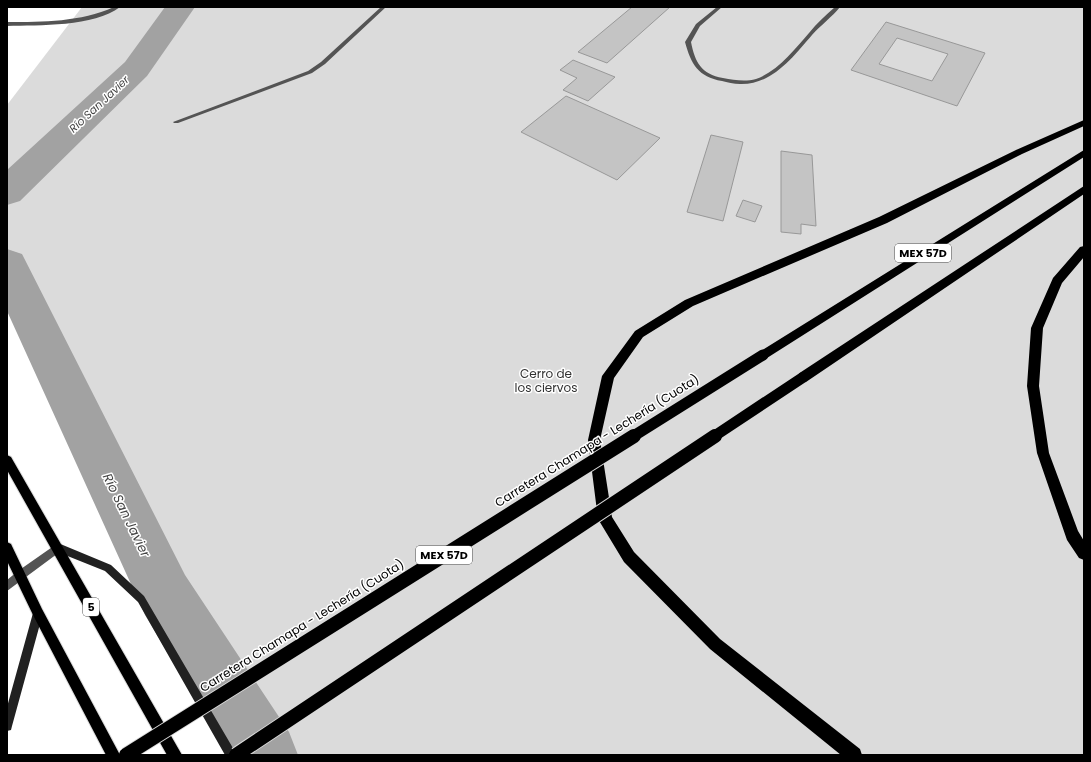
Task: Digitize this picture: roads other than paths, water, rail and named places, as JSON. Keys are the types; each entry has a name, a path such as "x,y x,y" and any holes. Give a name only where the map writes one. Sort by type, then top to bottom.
{"highway":[{"path":"854,755 715,644 629,557 605,519 594,440 608,376 639,334 689,303 883,220 1019,152 1084,123"},
{"name":"Carretera Chamapa - Lechería (Cuota)","path":"126,755 1084,153"},
{"name":"MEX 57D","path":"236,755 1084,189"},
{"path":"1084,250 1057,281 1037,328 1033,386 1043,453 1072,535 1084,553"}],"main road":[{"name":"5","path":"7,460 175,755"},
{"path":"7,548 21,574 38,613 112,755"},
{"path":"58,548 108,568 141,599 231,755"},
{"path":"7,726 38,613"}],"street":[{"path":"7,24 76,21 93,17 118,7"},
{"path":"176,122 293,80 310,72 323,63 384,7"},
{"path":"720,7 698,25 688,42 692,61 706,75 732,84 756,82 775,72 838,7"},
{"path":"7,586 21,574 58,548"}],"waterway":[{"name":"Río San Javier","path":"7,192 136,69 180,7"},
{"name":"Río San Javier","path":"7,265 165,595 266,755"}],"park label":[{"name":"Cerro de los ciervos","path":"546,381"}]}
